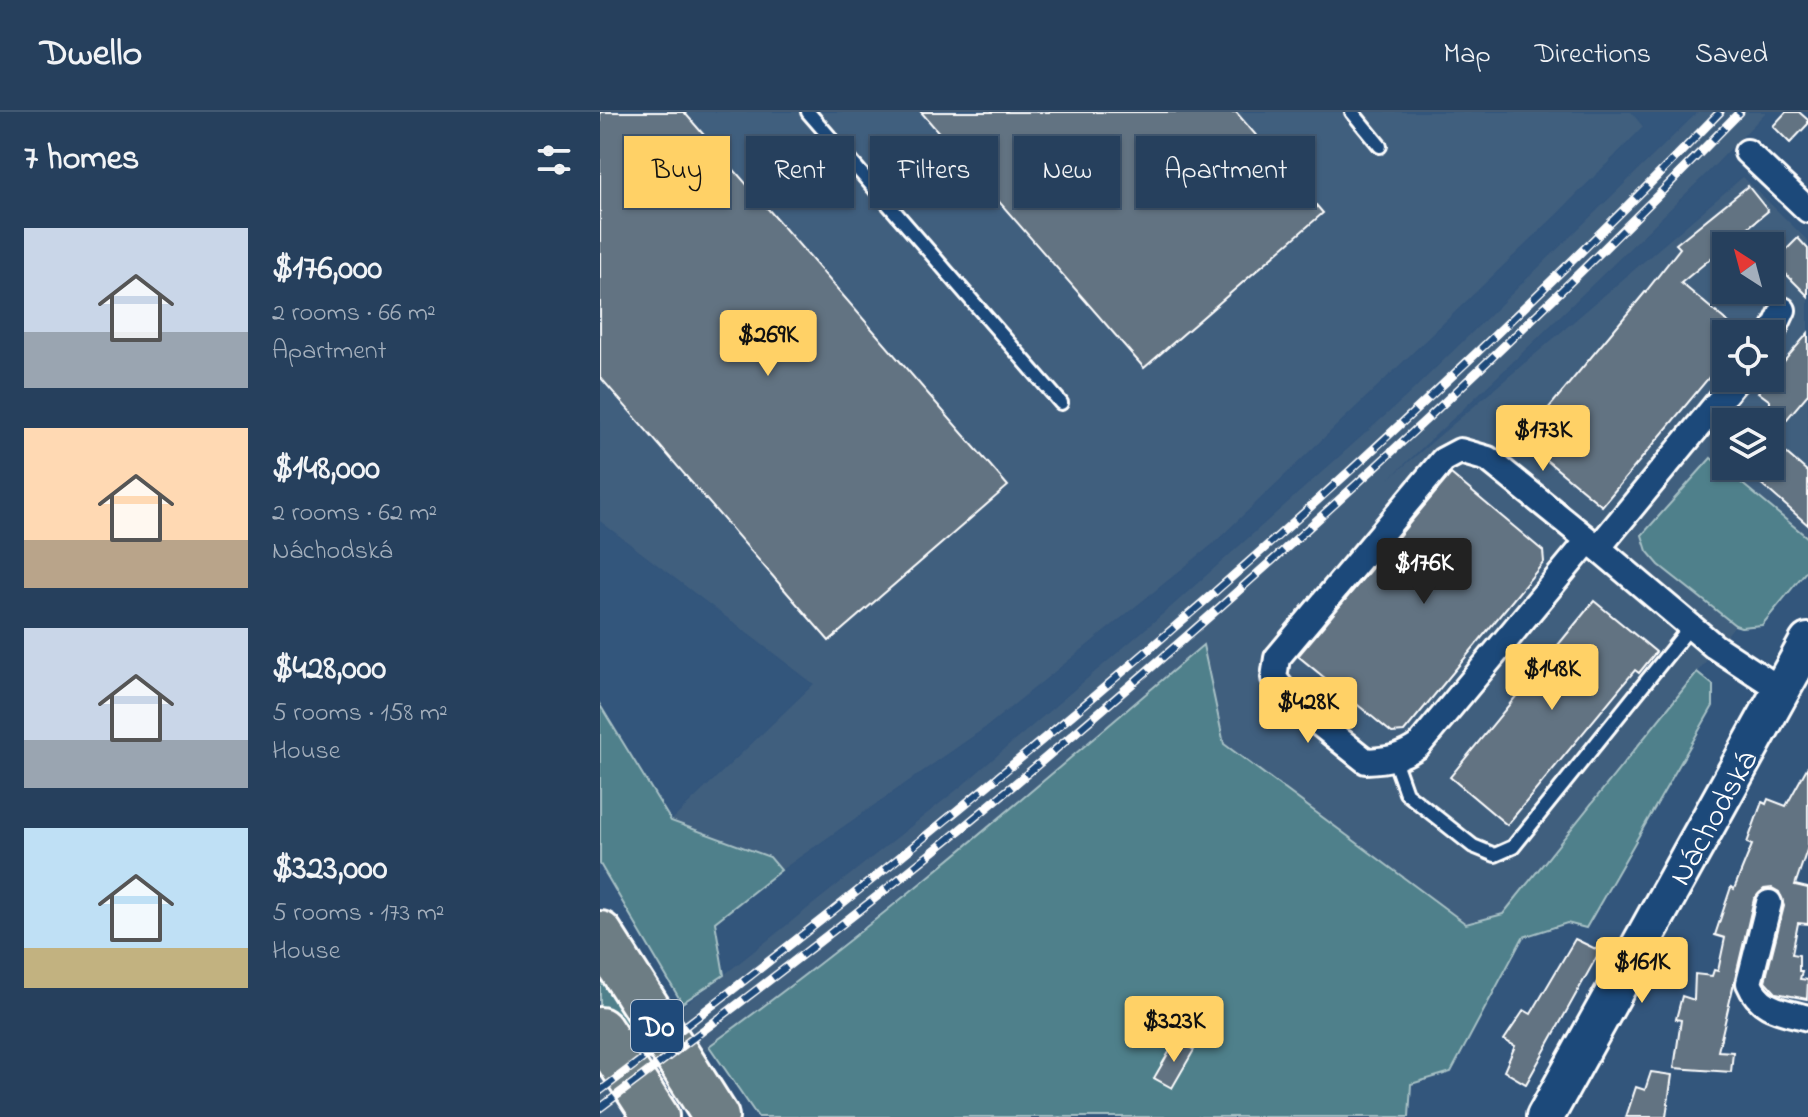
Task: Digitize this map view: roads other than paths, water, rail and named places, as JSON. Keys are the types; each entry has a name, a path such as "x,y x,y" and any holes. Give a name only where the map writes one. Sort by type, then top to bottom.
{"highway":[{"name":"D0","path":"600,934 716,1117"},
{"name":"D0","path":"600,1030 656,1117"}],"main road":[{"name":"Náchodská","path":"1545,1117 1808,642"}],"street":[{"path":"1747,152 1808,210"},
{"path":"1778,320 1783,310"},
{"path":"1726,392 1593,545 1418,746 1394,759 1366,761 1291,701 1274,678 1277,658 1443,460 1460,451 1488,459 1593,545 1690,627 1781,690"},
{"path":"1769,903 1749,983 1754,995 1768,1008 1808,1018"}],"lane":[{"path":"808,112 1061,403"},
{"path":"1352,112 1380,146"},
{"path":"1394,759 1406,793 1473,846 1495,855 1513,847 1690,627"}],"railway":[{"path":"600,1091 894,862 1179,623 1455,374 1720,112"},
{"path":"600,1108 933,852 1176,646 1463,385 1740,112"}]}
